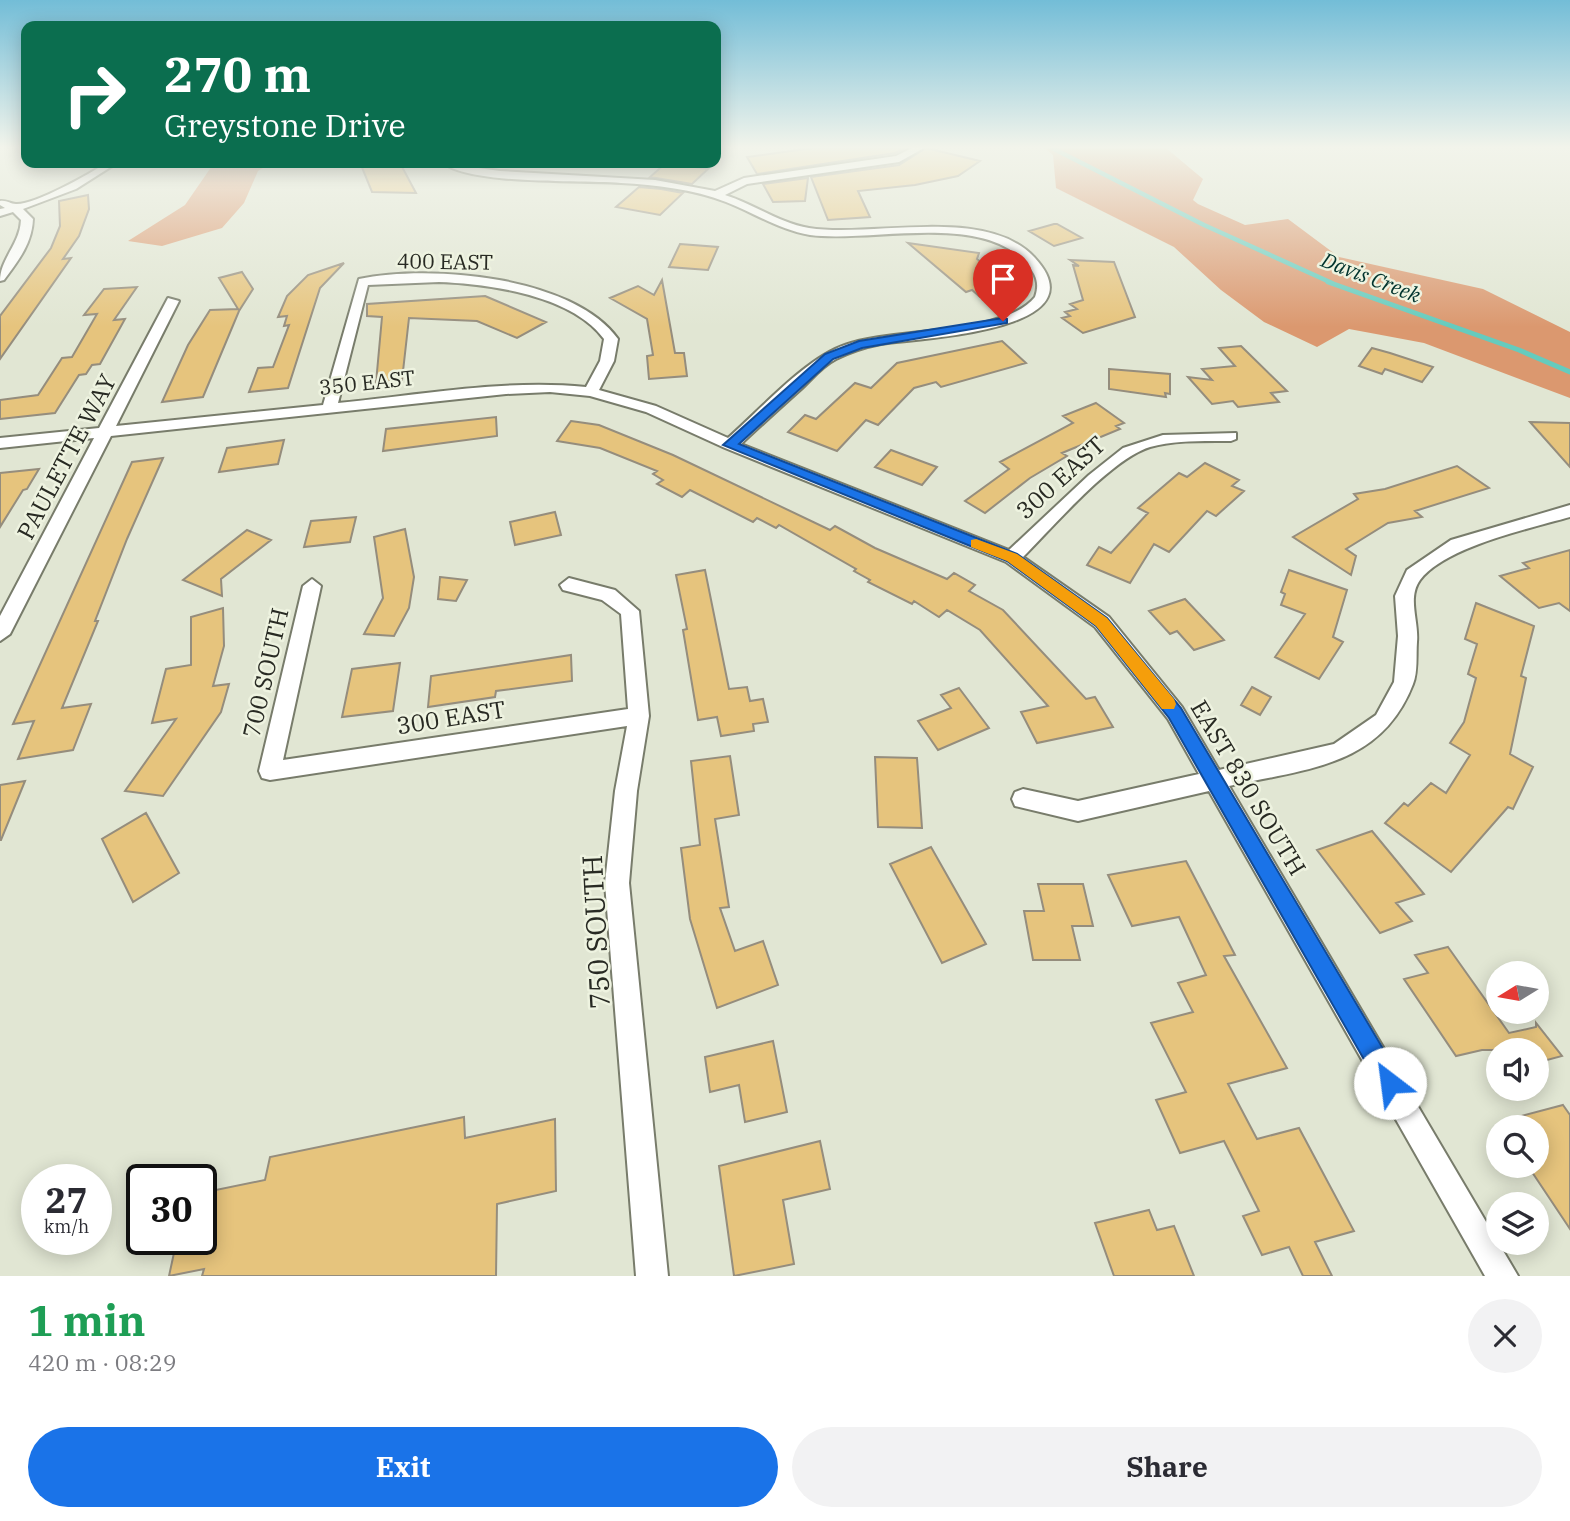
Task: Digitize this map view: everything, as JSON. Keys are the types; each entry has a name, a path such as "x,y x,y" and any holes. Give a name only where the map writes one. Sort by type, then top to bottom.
{"street":[{"path":"0,213 15,208 27,219 27,233 20,251 0,276"},
{"path":"730,445 829,357 859,345 1003,321 1027,313 1039,302 1045,288 1042,273 1033,260 997,240 952,230 853,234 809,231 787,226 745,208"},
{"name":"400 EAST","path":"330,407 363,282 438,278 489,280 526,288 584,314 602,325 611,339 607,361 591,392"},
{"name":"PAULETTE WAY","path":"0,634 173,300"},
{"name":"350 EAST","path":"0,443 330,407 550,388 591,392 652,409 730,445"},
{"name":"300 EAST","path":"1012,558 1102,473 1138,446 1181,438 1231,436"},
{"name":"EAST 830 SOUTH","path":"730,445 1012,558 1102,622 1175,713 1502,1276"},
{"path":"1023,799 1078,811 1340,752 1383,721 1404,682 1408,636 1404,596 1413,575 1457,544 1570,511"},
{"name":"750 SOUTH","path":"569,585 608,595 630,611 639,716 626,791 617,883 652,1276"},
{"name":"700 SOUTH","path":"271,771 312,586"},
{"name":"300 EAST","path":"271,771 639,716"}],"shaded area":[{"path":"181,208 240,208 222,228 162,246 128,241"},
{"path":"1095,208 1206,208 1245,225 1288,219 1339,257 1483,289 1570,332 1570,398 1424,343 1349,329 1317,347 1264,322 1221,290 1174,247"}],"building":[{"path":"59,208 89,208 79,236 63,259 71,258 0,359 0,316 51,248 60,226"},
{"path":"619,208 668,208 660,215"},
{"path":"823,208 866,208 870,217 828,220"},
{"path":"1054,224 1082,238 1054,246 1029,231"},
{"path":"908,243 979,253 977,259 1005,281 995,283 1004,291 980,297 972,290 966,292"},
{"path":"680,244 718,247 708,270 669,267"},
{"path":"1070,260 1114,262 1135,317 1083,333 1062,318 1070,316 1065,312 1077,309 1070,304 1083,300 1073,265 1079,266"},
{"path":"344,263 320,288 288,388 249,392 258,368 273,367 289,325 284,326 287,316 278,317 287,296 308,275"},
{"path":"242,272 253,289 239,311 203,397 162,402 188,345 210,310 238,309 219,278"},
{"path":"662,280 675,353 684,353 687,376 649,379 647,356 653,355 647,319 610,298 638,286 654,295"},
{"path":"137,287 114,320 125,319 100,364 92,365 86,374 79,375 55,413 0,419 0,400 38,395 62,358 72,357 97,314 84,315 104,289"},
{"path":"485,296 546,322 517,338 477,321 409,318 402,380 376,383 382,317 367,316 367,304"},
{"path":"1002,341 1026,363 941,387 936,382 914,388 878,425 866,420 837,451 788,432 805,415 816,419 855,383 871,388 897,363"},
{"path":"1241,346 1287,391 1271,393 1279,402 1238,407 1233,401 1212,404 1188,377 1212,380 1202,369 1235,366 1219,348"},
{"path":"1372,348 1433,367 1422,382 1385,369 1382,374 1359,366"},
{"path":"1109,369 1170,374 1170,394 1165,393 1166,397 1109,389"},
{"path":"1096,403 1124,423 1116,426 1120,429 1062,453 1067,456 1030,478 985,513 965,501 1009,469 1000,462 1073,423 1063,416"},
{"path":"496,417 497,436 383,451 386,429"},
{"path":"571,421 599,425 673,455 830,530 835,526 875,548 947,579 954,573 975,585 969,591 1003,610 1086,699 1095,697 1113,727 1037,743 1021,712 1048,706 980,630 947,610 939,617 914,601 912,604 868,582 870,580 854,571 856,569 779,525 776,528 757,518 753,522 690,490 682,497 657,484 663,480 653,474 657,471 600,448 557,441"},
{"path":"1530,422 1570,423 1570,467"},
{"path":"284,440 278,464 219,472 227,448"},
{"path":"891,450 937,467 922,485 875,467"},
{"path":"163,458 127,539 95,621 98,621 62,708 91,704 73,750 18,759 34,721 13,724 132,462"},
{"path":"1205,463 1239,480 1232,486 1244,491 1216,516 1207,511 1169,552 1154,544 1130,583 1087,565 1099,547 1111,553 1148,513 1138,508 1179,473 1187,477"},
{"path":"1457,466 1489,488 1415,511 1422,517 1388,523 1346,549 1356,556 1351,575 1293,537 1358,499 1354,494 1385,489"},
{"path":"39,469 27,489 23,490 0,527 0,473"},
{"path":"555,512 561,535 515,545 510,522"},
{"path":"356,517 350,542 304,547 311,521"},
{"path":"405,529 414,577 409,608 394,636 364,634 383,598 374,537"},
{"path":"247,530 271,540 221,579 222,596 183,580"},
{"path":"1570,550 1570,611 1559,603 1539,608 1500,576 1529,568 1523,563"},
{"path":"705,570 729,689 747,687 750,701 763,699 768,722 753,724 754,731 721,736 717,717 698,720 683,630 687,629 676,575"},
{"path":"1289,570 1347,590 1333,637 1343,642 1319,679 1275,657 1305,614 1281,605 1285,594 1281,592"},
{"path":"440,577 467,580 456,601 438,599"},
{"path":"1185,599 1224,640 1194,650 1177,631 1170,634 1149,611"},
{"path":"1476,603 1534,626 1521,676 1526,678 1510,754 1533,767 1513,809 1508,807 1451,872 1385,823 1404,803 1408,806 1431,783 1446,793 1470,755 1450,743 1464,722 1476,678 1468,674 1477,644 1465,639"},
{"path":"223,608 224,646 213,686 229,684 221,712 163,796 125,791 176,719 152,723 166,669 191,665 191,617"},
{"path":"571,655 572,681 496,691 495,697 428,707 431,676"},
{"path":"400,663 393,711 342,717 352,669"},
{"path":"1252,687 1271,697 1260,715 1241,705"},
{"path":"959,688 989,728 938,750 918,721 951,708 941,695"},
{"path":"730,756 739,815 715,819 729,907 720,908 735,951 763,941 778,985 717,1008 690,919 681,848 700,845 691,761"},
{"path":"875,757 917,758 922,828 878,827"},
{"path":"25,781 1,840 0,840 0,785"},
{"path":"146,813 179,873 133,902 102,839"},
{"path":"1372,831 1424,894 1396,903 1412,921 1380,933 1317,850"},
{"path":"931,847 986,944 942,963 890,864"},
{"path":"1186,861 1235,955 1224,956 1287,1068 1228,1084 1257,1139 1299,1128 1354,1231 1315,1242 1332,1276 1303,1276 1289,1247 1262,1255 1243,1216 1259,1211 1224,1141 1180,1153 1156,1100 1186,1092 1151,1023 1193,1012 1178,983 1206,975 1179,917 1132,926 1108,875"},
{"path":"1038,884 1083,884 1093,926 1072,926 1080,960 1033,960 1024,911 1044,911"},
{"path":"1448,947 1486,1001 1486,1024 1503,1024 1509,1033 1536,1027 1537,1024 1548,1038 1486,1038 1486,1050 1456,1056 1404,979 1428,973 1415,955"},
{"path":"1549,1040 1562,1056 1549,1060"},
{"path":"773,1041 787,1112 745,1122 739,1085 710,1092 705,1057"},
{"path":"1563,1105 1570,1115 1570,1229 1549,1198 1549,1192 1545,1192 1536,1178 1549,1178 1549,1115 1525,1115"},
{"path":"464,1117 465,1138 555,1119 556,1191 497,1204 496,1276 202,1276 204,1269 169,1276 174,1255 217,1255 217,1190 265,1180 270,1157"},
{"path":"820,1141 830,1189 783,1200 794,1264 734,1276 719,1166"},
{"path":"1149,1210 1157,1230 1174,1226 1194,1276 1114,1276 1095,1223"}],"waterway":[{"name":"Davis Creek","path":"1170,208 1332,283"},
{"name":"Davis Creek","path":"1328,282 1519,350 1570,372"}],"slow traffic":[{"path":"976,544 1012,558 1102,622 1168,704"}],"route":[{"path":"1003,321 859,345 829,357 730,445 1012,558 1102,622 1175,713 1390,1083"}]}
